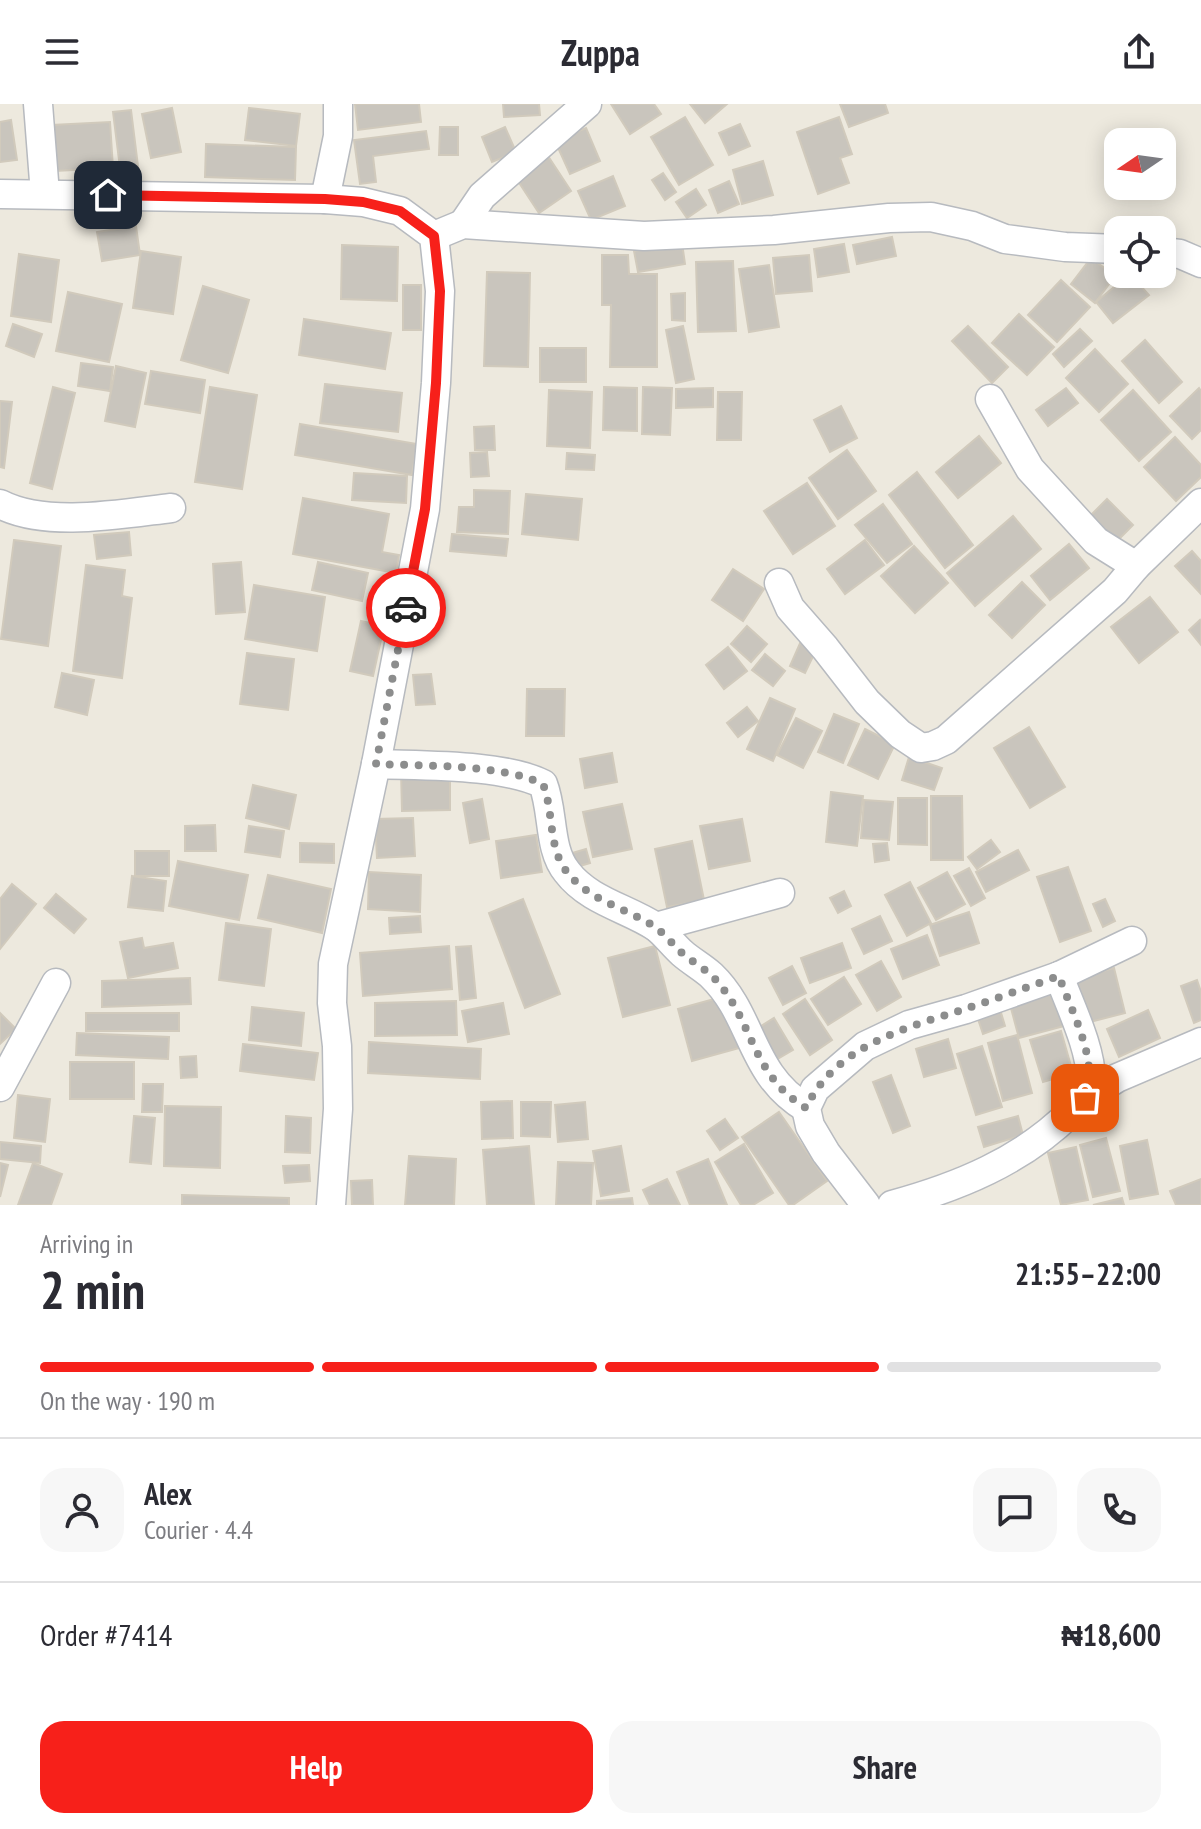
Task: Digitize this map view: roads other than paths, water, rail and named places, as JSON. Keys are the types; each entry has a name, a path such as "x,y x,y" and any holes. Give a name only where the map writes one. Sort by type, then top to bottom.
{"street":[{"path":"38,104 45,194"},
{"path":"325,199 338,136 338,104"},
{"path":"463,224 482,196 587,104"},
{"path":"0,194 363,202 400,211 434,236 440,291 425,509 376,764 333,964 338,1109 331,1205"},
{"path":"434,236 463,224 644,236 774,230 889,218 931,217 972,226 1005,239 1104,248"},
{"path":"1176,254 1201,263"},
{"path":"990,399 1030,469 1096,541 1136,566"},
{"path":"779,583 790,608 867,702 900,734 921,748 933,746 946,740 1115,591 1136,566 1201,503"},
{"path":"0,504 14,511 85,519 171,508"},
{"path":"376,764 470,769 527,776 543,784 550,802 556,850 566,872 590,892 656,927 682,953 710,974 725,991 757,1056 775,1083 788,1097 806,1108"},
{"path":"656,927 780,893"},
{"path":"866,1205 826,1153 810,1126 806,1108 815,1089 865,1046 909,1025 966,1009 1059,976 1132,941"},
{"path":"1059,976 1088,1057 1091,1084 1085,1098"},
{"path":"0,1087 56,983"},
{"path":"892,1205 940,1192 1012,1159 1056,1127 1085,1098 1117,1078 1201,1042"}]}
